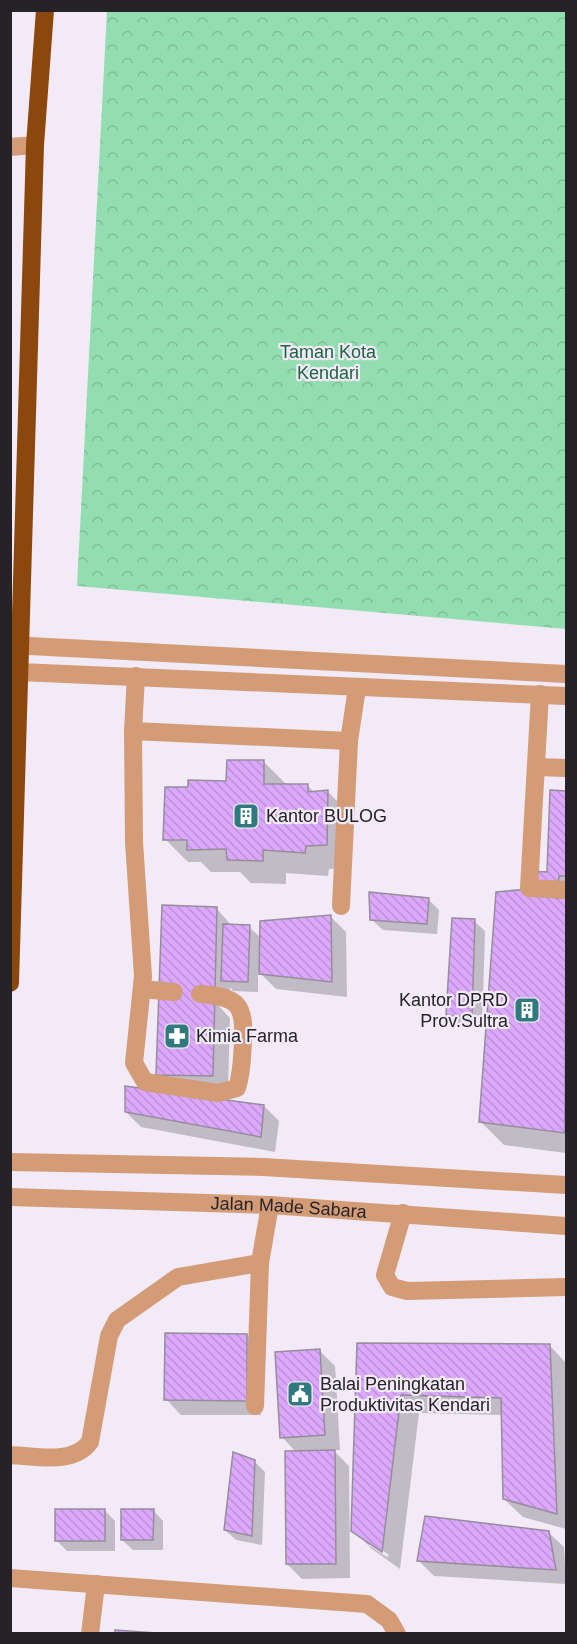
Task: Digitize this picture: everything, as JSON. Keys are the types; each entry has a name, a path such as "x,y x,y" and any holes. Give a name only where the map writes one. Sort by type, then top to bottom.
{"highway":[{"path":"10,983 20,672 16,645 35,145 45,12"}],"street":[{"path":"10,147 35,145"},
{"path":"16,645 567,674"},
{"path":"20,672 567,696"},
{"path":"136,676 133,731 134,842 142,989 134,1063 146,1082 218,1093 237,1088 242,1074 244,1016 238,1006 225,996 200,994"},
{"path":"341,906 349,741 357,688"},
{"path":"540,694 529,888 567,890"},
{"path":"133,731 349,741"},
{"path":"536,767 567,768"},
{"path":"142,989 174,992"},
{"name":"Jalan Made Sabara","path":"10,1162 274,1167 567,1185"},
{"name":"Jalan Made Sabara","path":"10,1197 270,1204 567,1226"},
{"path":"255,1406 260,1263 270,1204"},
{"path":"403,1213 384,1275 392,1287 407,1292 567,1287"},
{"path":"10,1455 72,1457 83,1451 90,1442 109,1336 117,1320 137,1304 184,1275 260,1263"},
{"path":"10,1578 367,1604 389,1620 397,1634"},
{"path":"90,1634 96,1584"}],"green space":[{"name":"Taman Kota Kendari","path":"107,11 566,11 566,629 77,586"}],"building":[{"name":"Kantor BULOG","path":"227,760 264,760 264,784 308,784 308,792 328,790 327,845 306,846 305,853 263,850 263,861 227,860 226,849 187,850 187,840 163,840 165,787 188,787 188,780 226,781"},
{"name":"Kantor DPRD Prov.Sultra","path":"550,790 566,791 566,876 559,876 556,898 566,898 565,1133 479,1122 496,892 528,889 528,871 547,872"},
{"path":"369,892 429,898 427,924 370,920"},
{"path":"162,905 217,907 213,1076 156,1075"},
{"path":"331,915 332,982 259,974 260,921"},
{"path":"452,918 475,919 472,1017 446,1015"},
{"path":"223,924 250,925 248,982 221,981"},
{"path":"125,1086 264,1105 261,1137 125,1112"},
{"path":"165,1333 247,1334 247,1401 164,1400"},
{"path":"357,1343 550,1344 557,1514 503,1499 501,1398 401,1395 382,1552 351,1531"},
{"name":"Balai Peningkatan Produktivitas Kendari","path":"320,1349 325,1435 280,1438 275,1352"},
{"path":"335,1450 336,1564 286,1564 285,1451"},
{"path":"233,1452 255,1460 252,1536 224,1530"},
{"path":"55,1509 105,1509 105,1541 55,1541"},
{"path":"121,1509 154,1509 153,1540 121,1540"},
{"path":"425,1516 549,1531 556,1570 417,1561"},
{"path":"115,1630 170,1634 115,1634"}],"place":[{"name":"Kantor BULOG","path":"246,816"},
{"name":"Kantor DPRD Prov.Sultra","path":"527,1010"},
{"name":"Kimia Farma","path":"177,1036"},
{"name":"Balai Peningkatan Produktivitas Kendari","path":"300,1394"}]}
